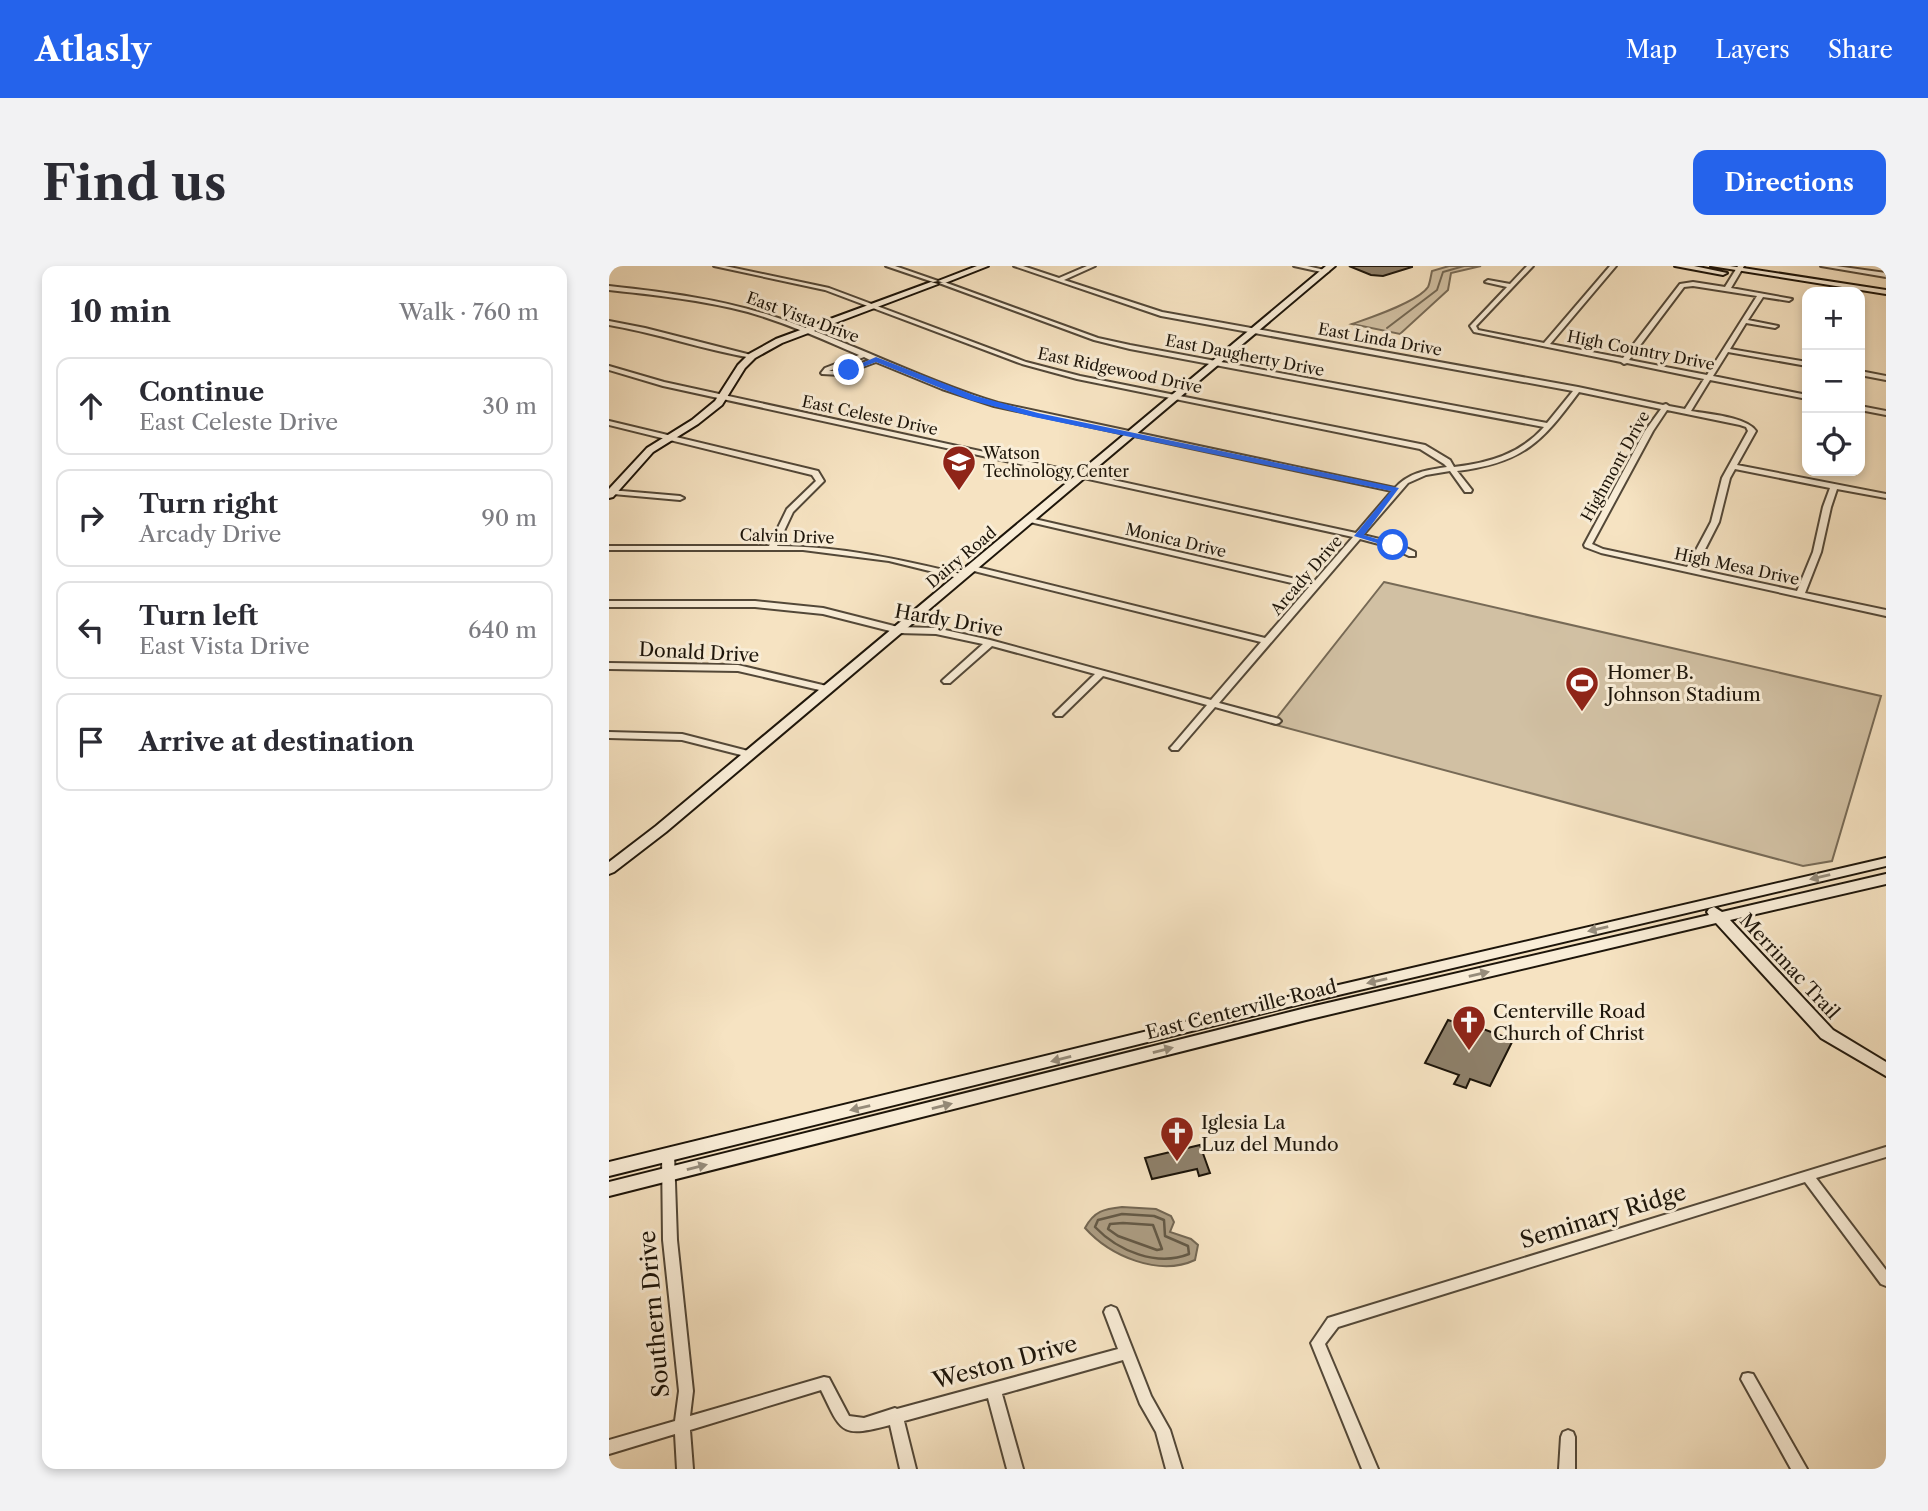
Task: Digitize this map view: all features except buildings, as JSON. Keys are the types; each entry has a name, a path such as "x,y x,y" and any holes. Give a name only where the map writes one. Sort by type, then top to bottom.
{"street":[{"name":"East Ridgewood Drive","path":"717,266 787,279 874,306 1047,370 1407,443 1436,453 1453,469 1468,490"},
{"name":"East Daugherty Drive","path":"889,266 1096,339 1550,426"},
{"path":"611,494 649,450 710,412 723,397 741,367 752,356 806,331 984,266"},
{"name":"East Linda Drive","path":"1017,266 1161,314 1578,389 1742,423 1752,431 1734,467"},
{"path":"1059,280 1092,266"},
{"path":"1297,266 1329,268"},
{"path":"1488,282 1511,286 1530,266"},
{"path":"1545,346 1613,266"},
{"path":"1679,266 1738,270 1886,292"},
{"path":"1715,266 1824,287"},
{"path":"1824,266 1886,275"},
{"name":"Dairy Road","path":"609,869 973,568 1329,268"},
{"path":"1727,289 1738,270"},
{"path":"1624,362 1678,288 1687,284 1789,299"},
{"name":"High Country Drive","path":"1511,286 1473,326 1476,331 1802,396"},
{"name":"East Vista Drive","path":"609,288 735,307 806,331 973,398 1037,415 1396,490"},
{"path":"1686,411 1761,295"},
{"path":"1865,295 1886,298"},
{"path":"1744,321 1775,326"},
{"path":"609,323 639,328 712,349 752,356"},
{"path":"1726,349 1802,363"},
{"name":"East Vista Drive","path":"864,355 827,369 824,373 841,373 876,359"},
{"name":"East Celeste Drive","path":"609,368 663,384 1359,536 1393,545 1412,554"},
{"path":"1865,374 1886,378"},
{"name":"Arcady Drive","path":"1175,748 1396,490 1412,476 1483,465 1515,454 1536,443 1578,389"},
{"name":"Highmont Drive","path":"1589,541 1649,431 1666,406"},
{"path":"1865,409 1886,413"},
{"path":"609,423 815,473 820,481 790,511 772,548"},
{"path":"1690,570 1715,522 1726,478 1734,467 1886,496"},
{"path":"1800,594 1817,552 1826,506 1834,486"},
{"path":"611,494 680,498"},
{"name":"Monica Drive","path":"1030,520 1315,586"},
{"name":"High Mesa Drive","path":"1589,541 1588,545 1601,551 1886,612"},
{"name":"Calvin Drive","path":"609,548 813,549 889,559 962,577"},
{"path":"973,568 1267,642"},
{"name":"Hardy Drive","path":"609,604 780,605 823,611 898,630 936,631 991,643 1276,720"},
{"path":"947,681 991,643"},
{"name":"Donald Drive","path":"609,666 738,668 828,689"},
{"path":"1059,714 1101,673"},
{"path":"609,735 682,737 749,754"},
{"name":"East Centerville Road","path":"609,1189 914,1104 1303,1006 1506,951 1886,862"},
{"name":"East Centerville Road","path":"1303,1006 1516,965 1886,879"},
{"name":"Merrimac Trail","path":"1706,904 1827,1034 1886,1070"},
{"path":"1506,951 1516,965"},
{"name":"East Centerville Road","path":"609,1169 667,1154 914,1104"},
{"name":"Seminary Ridge","path":"1370,1469 1318,1343 1333,1322 1886,1152"},
{"name":"Southern Drive","path":"667,1154 666,1175 687,1391 682,1425 685,1469"},
{"path":"1808,1177 1886,1280"},
{"path":"1111,1312 1145,1399 1163,1430 1174,1469"},
{"name":"Weston Drive","path":"682,1425 824,1382 841,1418 847,1423 864,1424 1127,1353"},
{"path":"1748,1379 1799,1469"},
{"path":"993,1389 1015,1469"},
{"path":"895,1415 908,1469"},
{"path":"609,1447 682,1425"},
{"path":"1567,1469 1569,1437"}],"shaded area":[{"path":"1449,266 1481,266 1451,273 1448,290 1400,334 1352,324 1393,309 1423,293 1428,287 1432,271"},
{"path":"1384,582 1881,696 1832,861 1803,866 1272,724"}],"water":[{"path":"1122,1207 1156,1209 1171,1216 1174,1222 1170,1232 1191,1239 1198,1245 1195,1260 1166,1266 1136,1261 1108,1247 1085,1228 1100,1212"}],"waterway":[{"path":"1387,328 1437,290 1443,272 1464,266"}],"place":[{"name":"Watson Technology Center","path":"959,492"},
{"name":"Homer B. Johnson Stadium","path":"1582,713"},
{"name":"Centerville Road Church of Christ","path":"1469,1052"},
{"name":"Iglesia La Luz del Mundo","path":"1177,1163"}],"route":[{"path":"849,370 876,359 973,398 1037,415 1396,490 1359,536 1393,545"}]}
